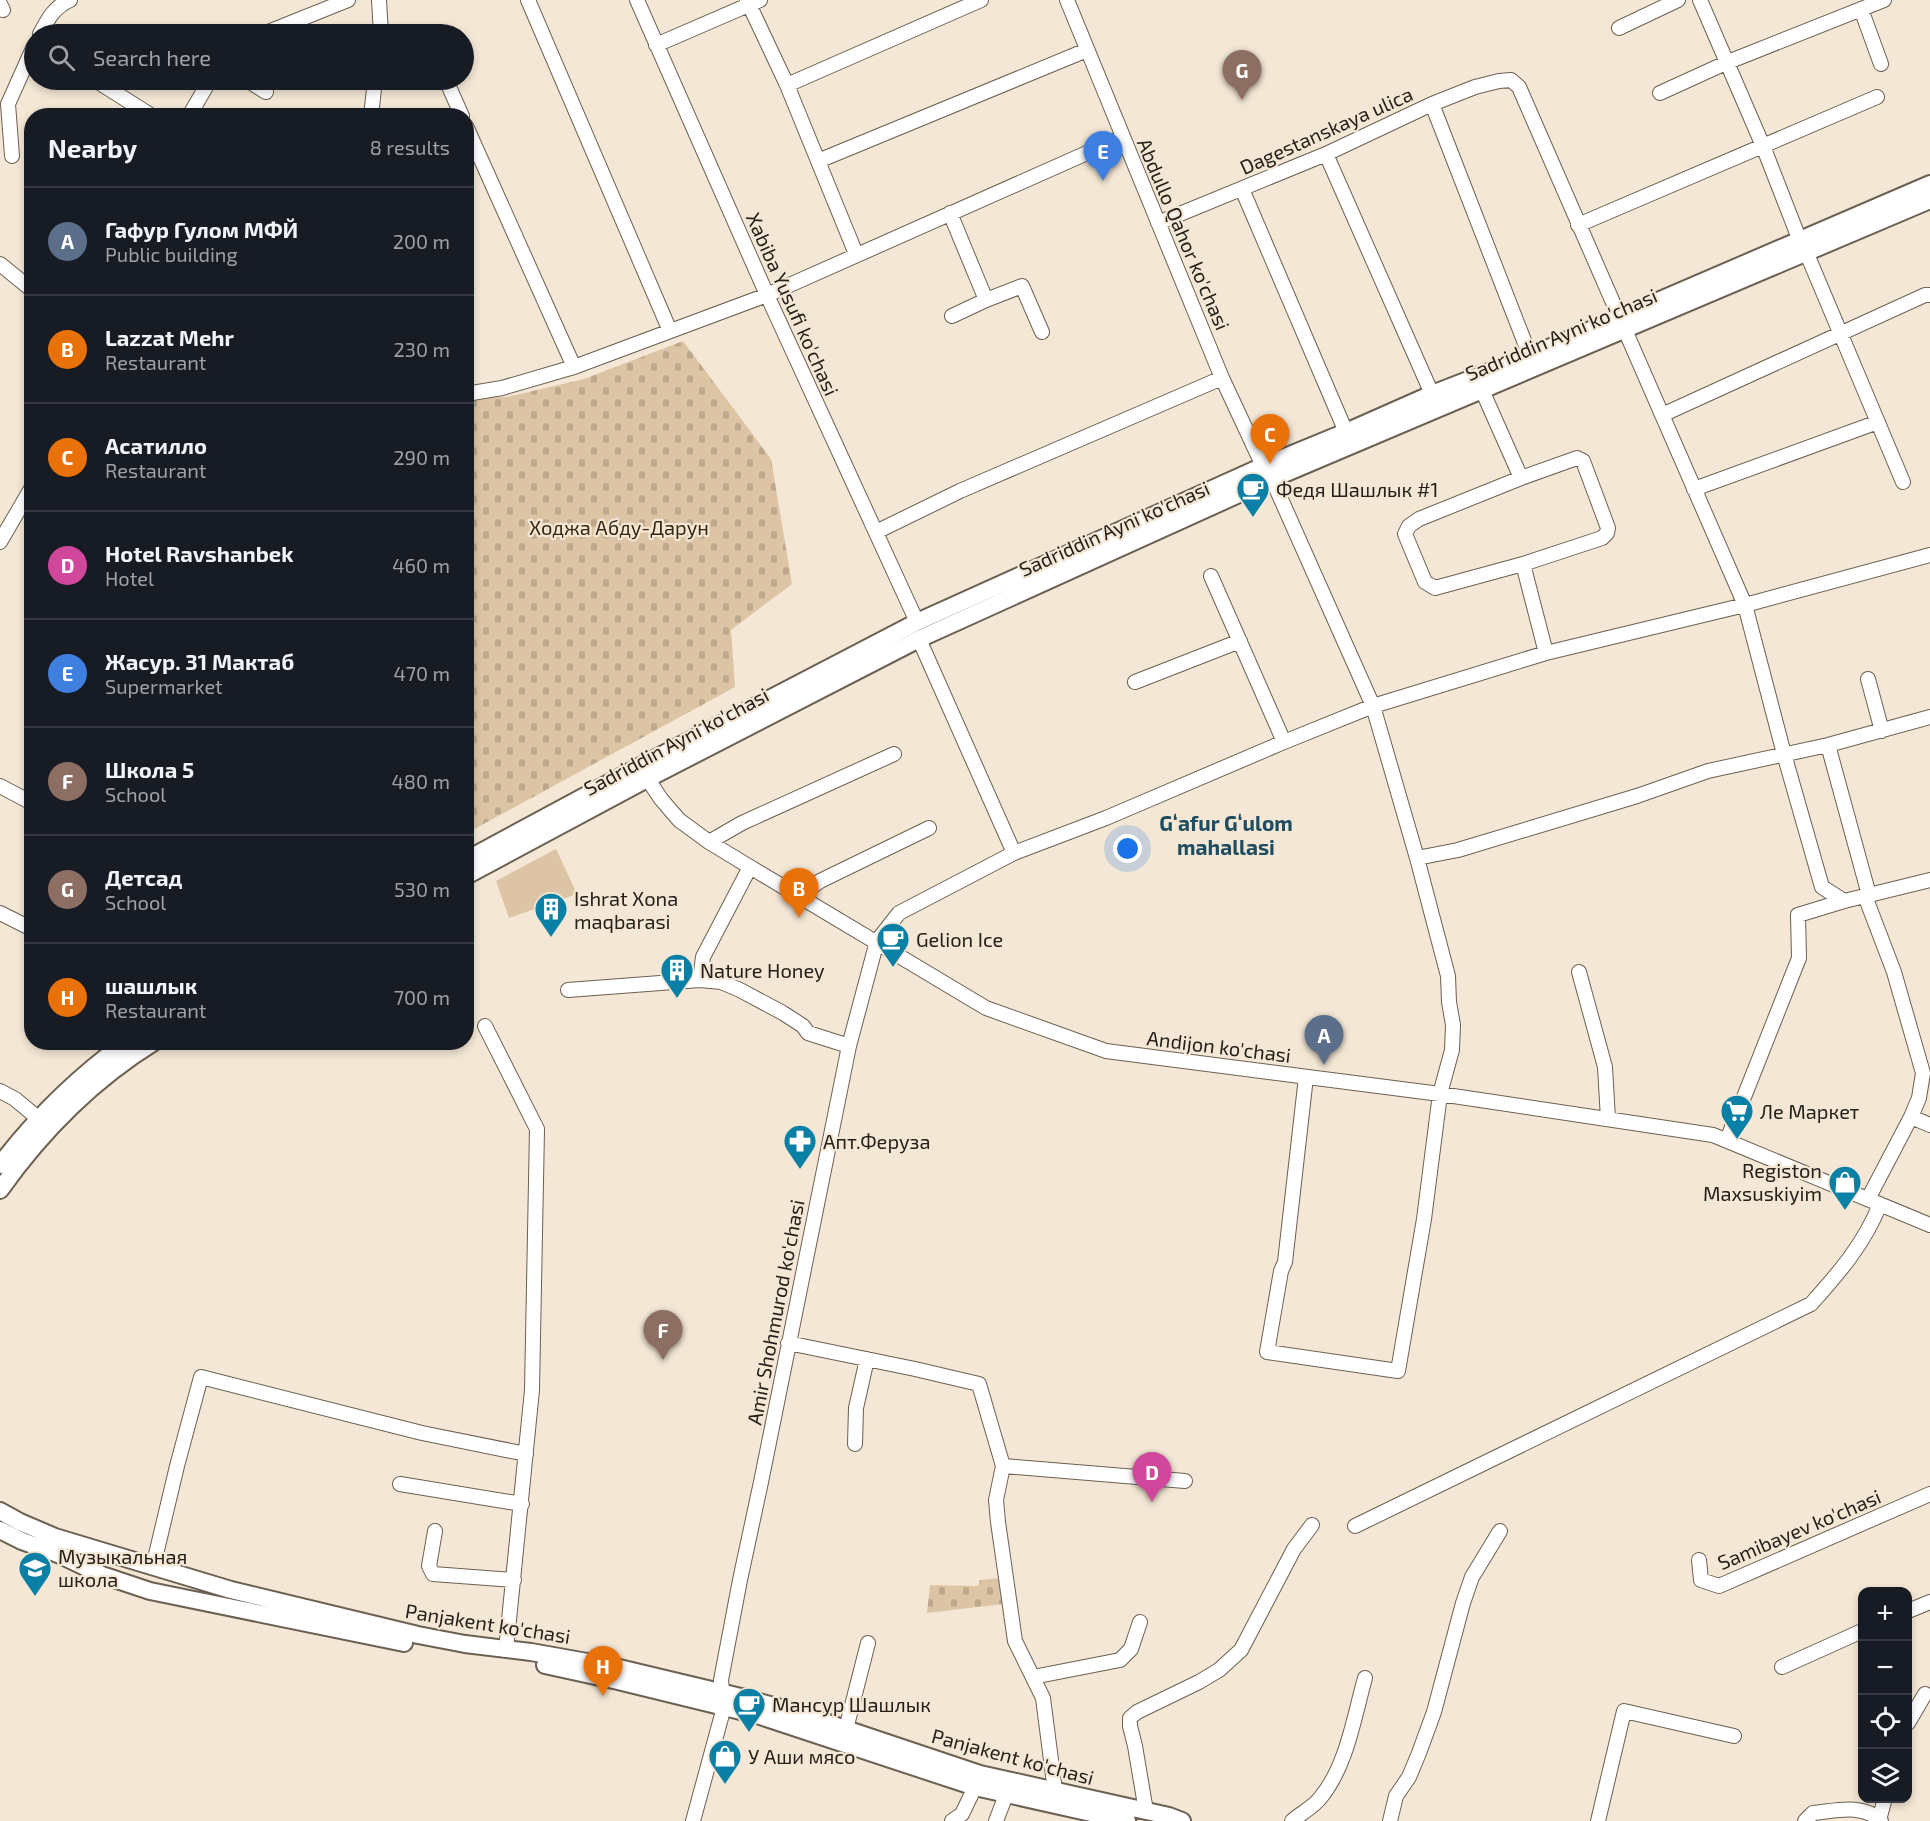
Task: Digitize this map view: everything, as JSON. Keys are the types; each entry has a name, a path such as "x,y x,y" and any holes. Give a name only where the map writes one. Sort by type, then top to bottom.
{"main road":[{"name":"Sadriddin Ayni ko'chasi","path":"1804,247 1930,184"},
{"name":"Sadriddin Ayni ko'chasi","path":"474,871 643,773 917,622 1267,473 1482,390 1622,324 1804,247 1930,200"},
{"name":"Sadriddin Ayni ko'chasi","path":"474,856 919,639 1267,473 1346,432 1432,394 1622,324"},
{"path":"0,1165 39,1119 77,1081 116,1050"},
{"path":"0,1190 40,1138 83,1094 142,1050"},
{"name":"Panjakent ko'chasi","path":"0,1511 37,1530 231,1590 418,1635 615,1667 723,1699 975,1787 1126,1821"},
{"name":"Panjakent ko'chasi","path":"0,1530 102,1575 150,1591 455,1654 545,1665 795,1712 980,1774 1182,1821"},
{"path":"102,1575 109,1554"}],"street":[{"path":"288,24 348,0"},
{"path":"379,0 380,24"},
{"path":"528,0 670,331"},
{"name":"Xabiba Yusufi ko'chasi","path":"637,0 767,295 917,622"},
{"path":"787,85 981,0"},
{"name":"Abdullo Qahor ko'chasi","path":"1067,0 1222,378 1373,706 1448,976 1453,1025 1452,1050 1440,1094 1424,1219 1398,1371 1267,1352 1285,1262 1306,1077"},
{"path":"1619,28 1678,0"},
{"path":"1700,0 1903,482"},
{"path":"1660,93 1728,62 1884,0"},
{"path":"45,24 63,1"},
{"path":"656,45 752,2 856,254"},
{"path":"1862,9 1881,64"},
{"path":"818,161 1087,50"},
{"path":"12,156 8,104 24,68"},
{"name":"Dagestanskaya ulica","path":"1158,223 1326,154 1432,104 1475,87 1511,80 1520,87 1578,225"},
{"path":"111,90 139,108"},
{"path":"194,108 204,90"},
{"path":"372,108 374,90"},
{"path":"450,90 458,108"},
{"path":"1844,901 1822,887 1745,605 1578,225 1877,98"},
{"path":"1432,104 1530,356"},
{"path":"474,391 502,388 574,367 767,295 1123,137"},
{"path":"474,144 574,367"},
{"path":"1326,154 1432,394"},
{"path":"1242,189 1346,432"},
{"path":"950,213 986,300"},
{"path":"0,264 24,284"},
{"path":"952,316 1022,286 1042,332"},
{"path":"1662,415 1925,295 1930,295"},
{"path":"876,532 960,491 1222,378"},
{"path":"1482,390 1521,478"},
{"path":"1694,489 1878,422"},
{"path":"1577,458 1582,461 1608,528 1607,533 1602,538 1522,564 1435,588 1425,582 1405,534 1409,526 1419,519 1577,458"},
{"path":"0,542 24,501"},
{"path":"877,941 899,913 1014,853 1106,818 1373,706 1546,653 1928,558"},
{"path":"1522,564 1546,653"},
{"path":"1211,576 1284,742"},
{"path":"919,639 1014,853"},
{"path":"1135,682 1240,641"},
{"path":"1868,679 1882,731"},
{"path":"1417,858 1476,845 1637,796 1708,771 1828,745 1930,717"},
{"path":"1355,1526 1811,1304 1843,1268 1873,1222 1874,1202 1919,1098 1923,1073 1894,972 1867,896 1828,745"},
{"path":"709,842 742,824 894,754"},
{"name":"Andijon ko'chasi","path":"643,773 679,820 750,867 986,1008 1106,1051 1440,1094 1713,1135 1930,1225"},
{"path":"0,786 24,799"},
{"path":"799,896 820,881 929,828"},
{"path":"700,980 703,957 750,867"},
{"path":"1727,1140 1800,958 1798,915 1930,880"},
{"path":"0,913 24,925"},
{"name":"Amir Shohmurod ko'chasi","path":"693,1821 723,1699 721,1680 740,1580 849,1046 877,941"},
{"path":"1579,972 1605,1067 1608,1119"},
{"path":"568,990 700,980 721,982 783,1013 803,1026 808,1033 849,1046"},
{"path":"485,1026 537,1129 532,1390 506,1650"},
{"path":"0,1091 15,1099 39,1119"},
{"path":"1911,1117 1930,1125"},
{"path":"788,1343 979,1384 1003,1466 996,1500 1015,1641 1043,1698 1055,1791"},
{"path":"855,1444 856,1408 867,1359"},
{"path":"153,1567 201,1377 422,1433 526,1454"},
{"path":"1003,1466 1185,1481"},
{"path":"400,1484 522,1504"},
{"name":"Samibayev ko'chasi","path":"1699,1560 1701,1580 1719,1586 1930,1494"},
{"path":"1146,1811 1130,1718 1137,1712 1219,1670 1241,1650 1294,1549 1311,1525"},
{"path":"435,1532 429,1566 433,1574 514,1580"},
{"path":"1389,1821 1396,1796 1409,1777 1434,1712 1472,1577 1500,1532"},
{"path":"1912,1609 1930,1602"},
{"path":"1033,1677 1120,1660 1131,1649 1140,1622"},
{"path":"1782,1667 1858,1633"},
{"path":"846,1729 868,1643"},
{"path":"1292,1821 1320,1799 1336,1772 1365,1678"},
{"path":"1912,1716 1925,1694"},
{"path":"1598,1821 1624,1711 1734,1736"},
{"path":"952,1821 962,1814 975,1787"},
{"path":"996,1821 1006,1795"},
{"path":"1880,1820 1884,1803"},
{"path":"1805,1821 1813,1813 1857,1809 1875,1815 1880,1820"}],"green space":[{"name":"Ходжа Абду-Дарун","path":"683,341 771,459 792,584 731,630 735,687 474,829 474,398 507,397 584,379"},
{"path":"556,849 577,894 509,918 496,881"},
{"path":"1000,1578 1003,1604 927,1613 930,1585 978,1586 980,1580"}],"place":[{"name":"Детсад","path":"1242,100"},
{"name":"Жасур. 31 Мактаб","path":"1103,181"},
{"name":"Асатилло","path":"1270,464"},
{"name":"Федя Шашлык #1","path":"1253,518"},
{"name":"Lazzat Mehr","path":"799,918"},
{"name":"Ishrat Хоnа mаqbаrasi","path":"551,938"},
{"name":"Gelion Ice","path":"893,968"},
{"name":"Nature Honey","path":"677,999"},
{"name":"Гафур Гулом МФЙ","path":"1324,1065"},
{"name":"Ле Маркет","path":"1737,1140"},
{"name":"Апт.Феруза","path":"800,1170"},
{"name":"Registon Maxsuskiyim","path":"1845,1211"},
{"name":"Школа 5","path":"663,1360"},
{"name":"Hotel Ravshanbek","path":"1152,1502"},
{"name":"Музыкальная школа","path":"35,1597"},
{"name":"шашлык","path":"603,1696"},
{"name":"Мансур Шашлык","path":"749,1733"},
{"name":"У Аши мясо","path":"725,1785"}],"district":[{"name":"Gʻafur Gʻulom mahallasi","path":"1226,834"}]}
